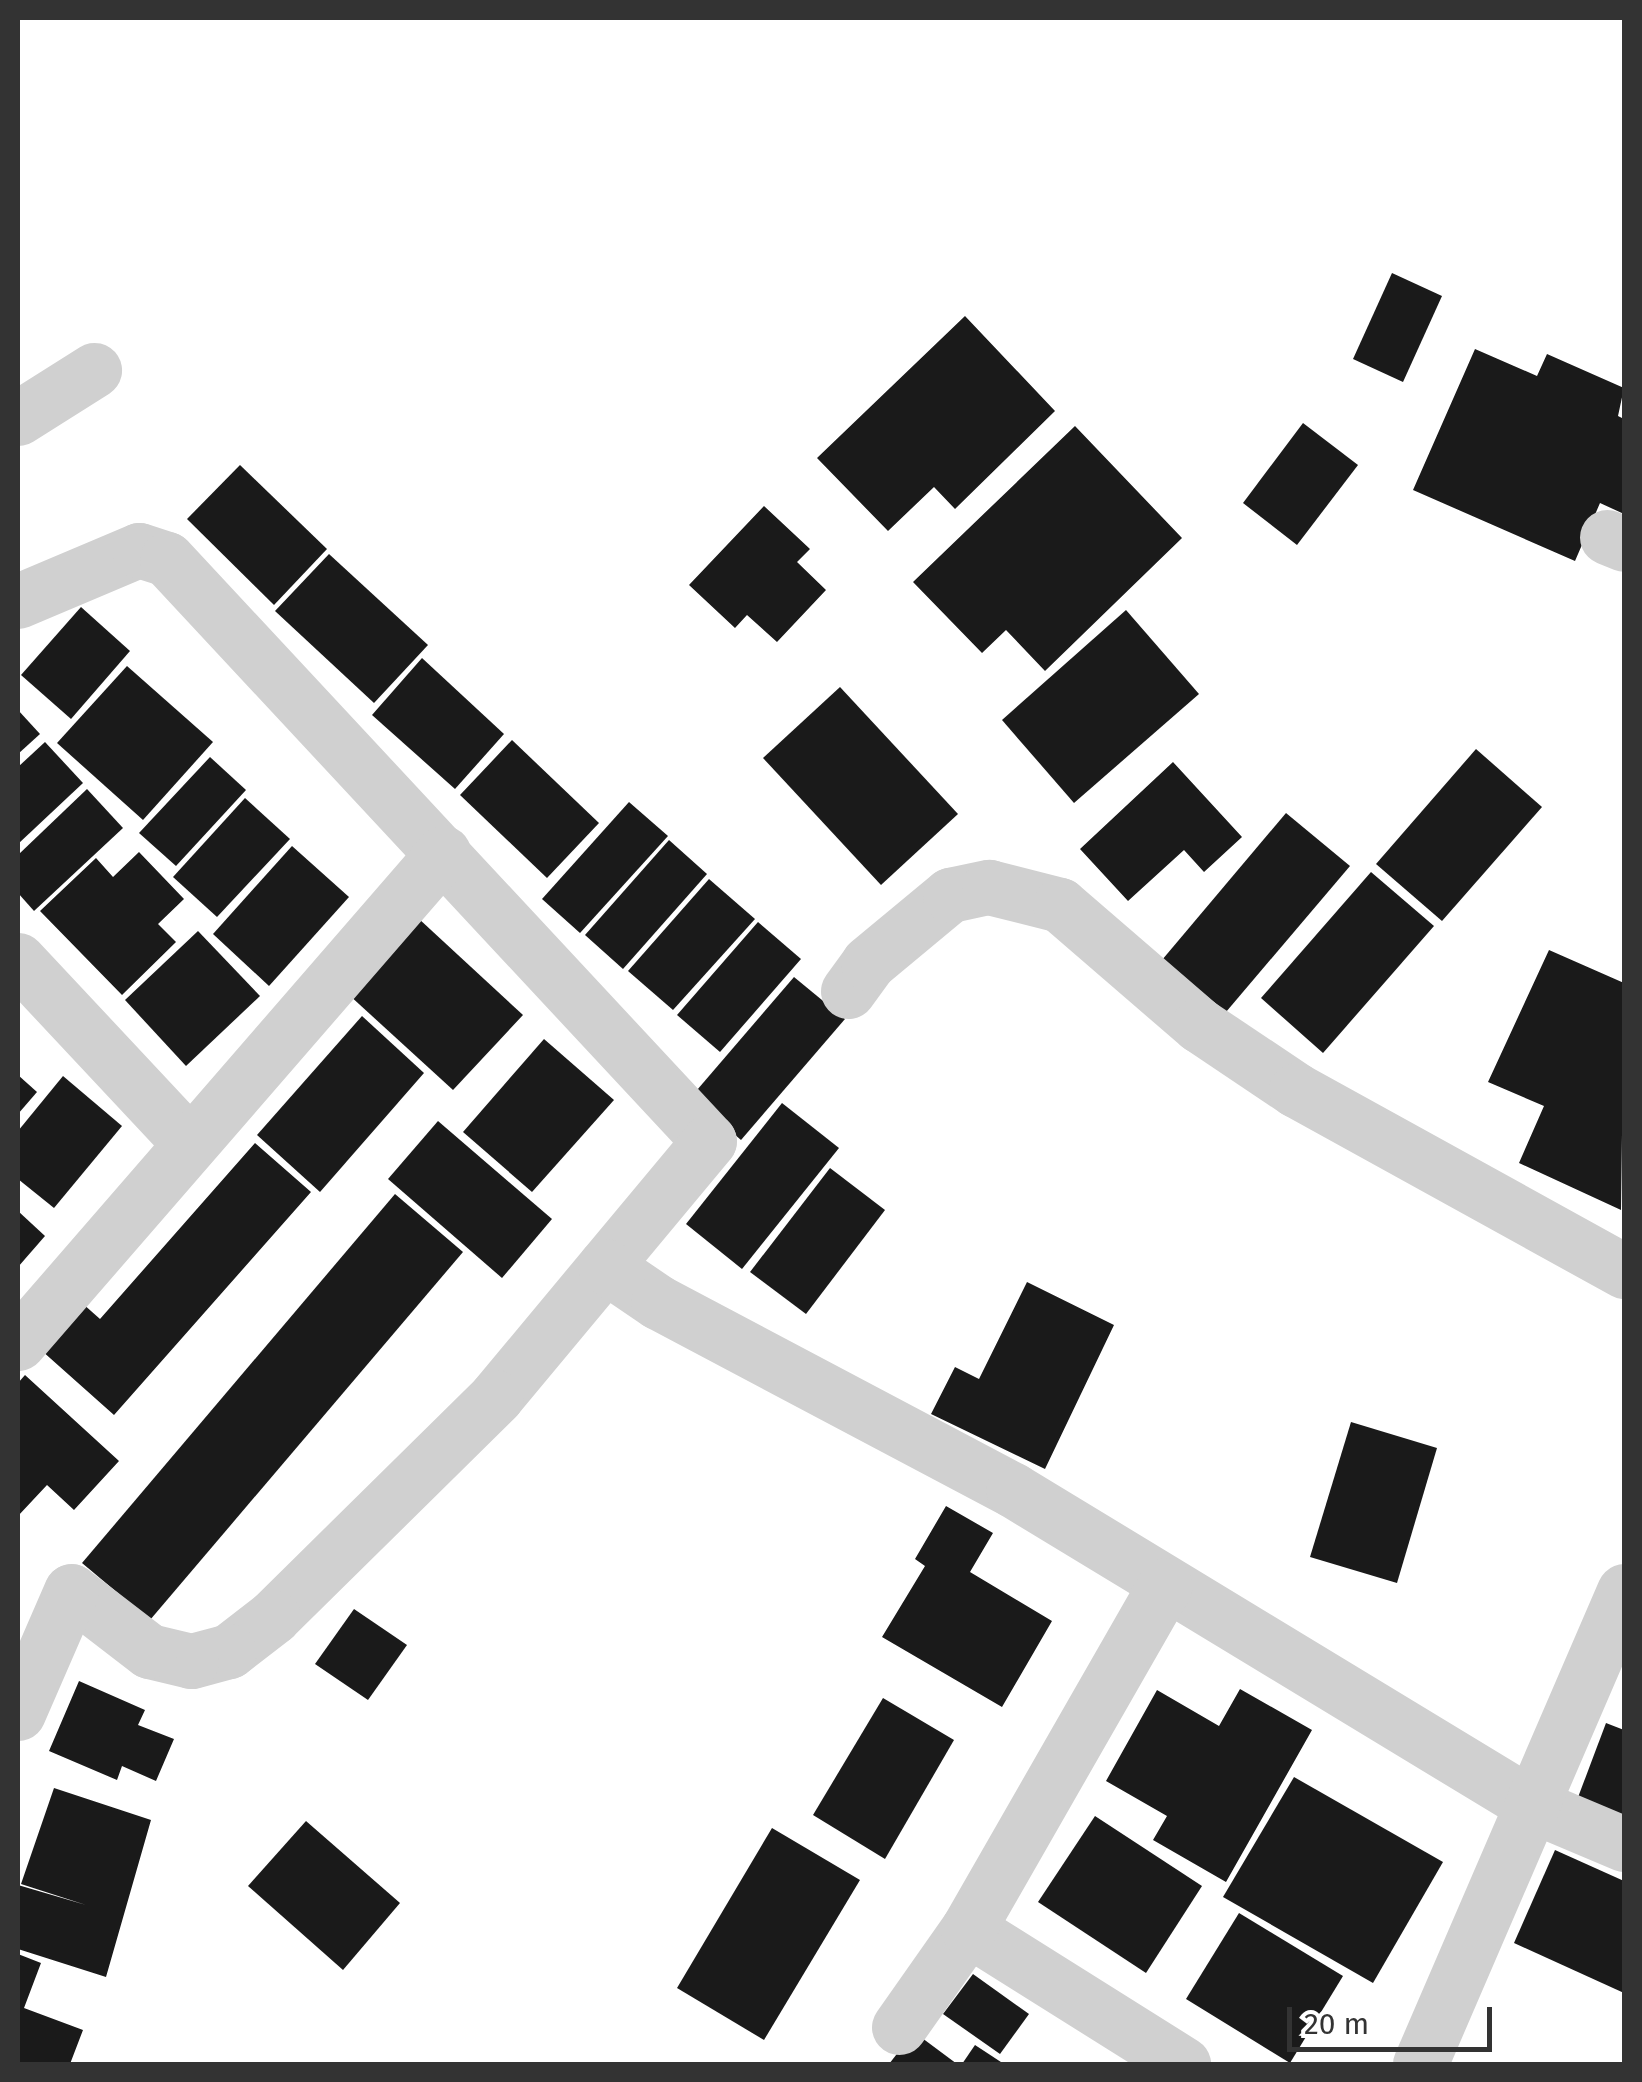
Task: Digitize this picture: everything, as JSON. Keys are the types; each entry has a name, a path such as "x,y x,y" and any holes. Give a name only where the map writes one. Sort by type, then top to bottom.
{"street":[{"path":"18,418 94,370"},
{"path":"18,600 139,550 166,559 709,1141 496,1397 273,1617 229,1651 191,1662 149,1650 71,1591 18,1713"},
{"path":"18,1344 443,853"},
{"path":"848,992 868,963 950,895 988,887 1060,905 1199,1025 1296,1090 1624,1271"},
{"path":"18,960 190,1144"},
{"path":"605,1266 658,1302 1013,1490 1534,1806 1624,1844"},
{"path":"899,2027 968,1929 1164,1585"},
{"path":"1420,2064 1624,1591"},
{"path":"968,1929 1183,2064"}],"building":[{"path":"1392,273 1442,296 1403,382 1353,359"},
{"path":"965,316 1055,411 955,509 934,487 888,531 817,458"},
{"path":"1475,349 1537,376 1547,354 1624,388 1618,416 1624,419 1624,514 1600,503 1575,561 1413,490"},
{"path":"1303,423 1358,465 1297,545 1243,503"},
{"path":"1075,426 1182,538 1045,671 1006,630 982,653 913,582"},
{"path":"240,465 327,549 274,605 187,519"},
{"path":"764,506 810,549 797,562 826,590 777,642 747,615 735,628 689,585"},
{"path":"329,554 428,645 374,703 275,611"},
{"path":"81,607 130,651 71,719 21,675"},
{"path":"1126,610 1199,694 1074,803 1002,720"},
{"path":"422,658 504,734 455,789 372,715"},
{"path":"127,666 213,742 143,820 57,743"},
{"path":"840,687 958,814 881,885 763,758"},
{"path":"18,710 40,734 18,754"},
{"path":"512,740 599,823 547,878 460,795"},
{"path":"45,742 83,783 18,844 18,767"},
{"path":"1476,749 1542,807 1442,921 1376,864"},
{"path":"210,757 246,790 176,866 139,833"},
{"path":"1173,762 1242,837 1204,872 1184,850 1128,901 1080,849"},
{"path":"87,789 123,828 34,911 18,893 18,855"},
{"path":"245,798 290,839 217,917 173,877"},
{"path":"629,802 668,836 580,933 542,899"},
{"path":"1286,813 1350,866 1226,1012 1162,960"},
{"path":"669,840 707,874 623,969 585,935"},
{"path":"292,846 349,897 269,986 213,934"},
{"path":"139,852 184,899 158,924 176,942 122,995 40,911 96,858 113,877"},
{"path":"1371,872 1434,926 1323,1053 1261,998"},
{"path":"709,879 755,919 673,1010 628,971"},
{"path":"418,918 523,1015 453,1090 348,994"},
{"path":"758,922 801,959 720,1052 677,1015"},
{"path":"198,931 260,996 186,1066 125,1000"},
{"path":"1549,950 1624,983 1621,1210 1519,1163 1544,1106 1488,1082"},
{"path":"794,977 845,1019 741,1140 691,1097"},
{"path":"362,1016 424,1073 320,1192 257,1135"},
{"path":"544,1039 614,1100 532,1192 463,1132"},
{"path":"18,1075 37,1092 18,1114"},
{"path":"63,1076 122,1126 54,1208 18,1179 18,1131"},
{"path":"782,1103 839,1148 742,1269 686,1224"},
{"path":"438,1121 552,1219 502,1278 388,1179"},
{"path":"255,1143 311,1192 114,1415 32,1342 73,1295 100,1319"},
{"path":"830,1168 885,1210 806,1314 750,1272"},
{"path":"395,1194 463,1252 150,1620 82,1563"},
{"path":"18,1211 45,1236 18,1267"},
{"path":"1027,1282 1114,1325 1045,1469 931,1414 955,1367 979,1379"},
{"path":"25,1375 119,1461 74,1510 47,1485 18,1516 18,1383"},
{"path":"1351,1422 1437,1448 1397,1583 1310,1557"},
{"path":"946,1506 993,1533 970,1572 1052,1621 1002,1707 882,1637 925,1566 915,1559"},
{"path":"354,1609 407,1645 368,1700 315,1664"},
{"path":"79,1681 145,1710 138,1725 174,1739 156,1781 122,1766 117,1780 49,1751"},
{"path":"1240,1689 1312,1730 1226,1882 1153,1840 1167,1816 1106,1781 1157,1690 1219,1726"},
{"path":"883,1698 954,1740 885,1859 813,1815"},
{"path":"1606,1723 1624,1730 1624,1818 1577,1800"},
{"path":"1294,1777 1443,1862 1373,1983 1223,1897"},
{"path":"54,1788 151,1820 106,1977 18,1949 18,1885 86,1905 21,1884"},
{"path":"1095,1816 1202,1886 1146,1973 1038,1902"},
{"path":"306,1821 400,1903 343,1970 248,1886"},
{"path":"772,1828 860,1880 764,2040 677,1988"},
{"path":"1555,1850 1624,1881 1624,1993 1514,1943"},
{"path":"1239,1913 1343,1976 1290,2063 1186,1999"},
{"path":"18,1954 41,1963 24,2008 83,2030 70,2064 18,2064"},
{"path":"973,1974 1029,2014 1000,2054 943,2014"},
{"path":"914,2032 957,2064 889,2064"},
{"path":"975,2045 1004,2064 962,2064"}]}
